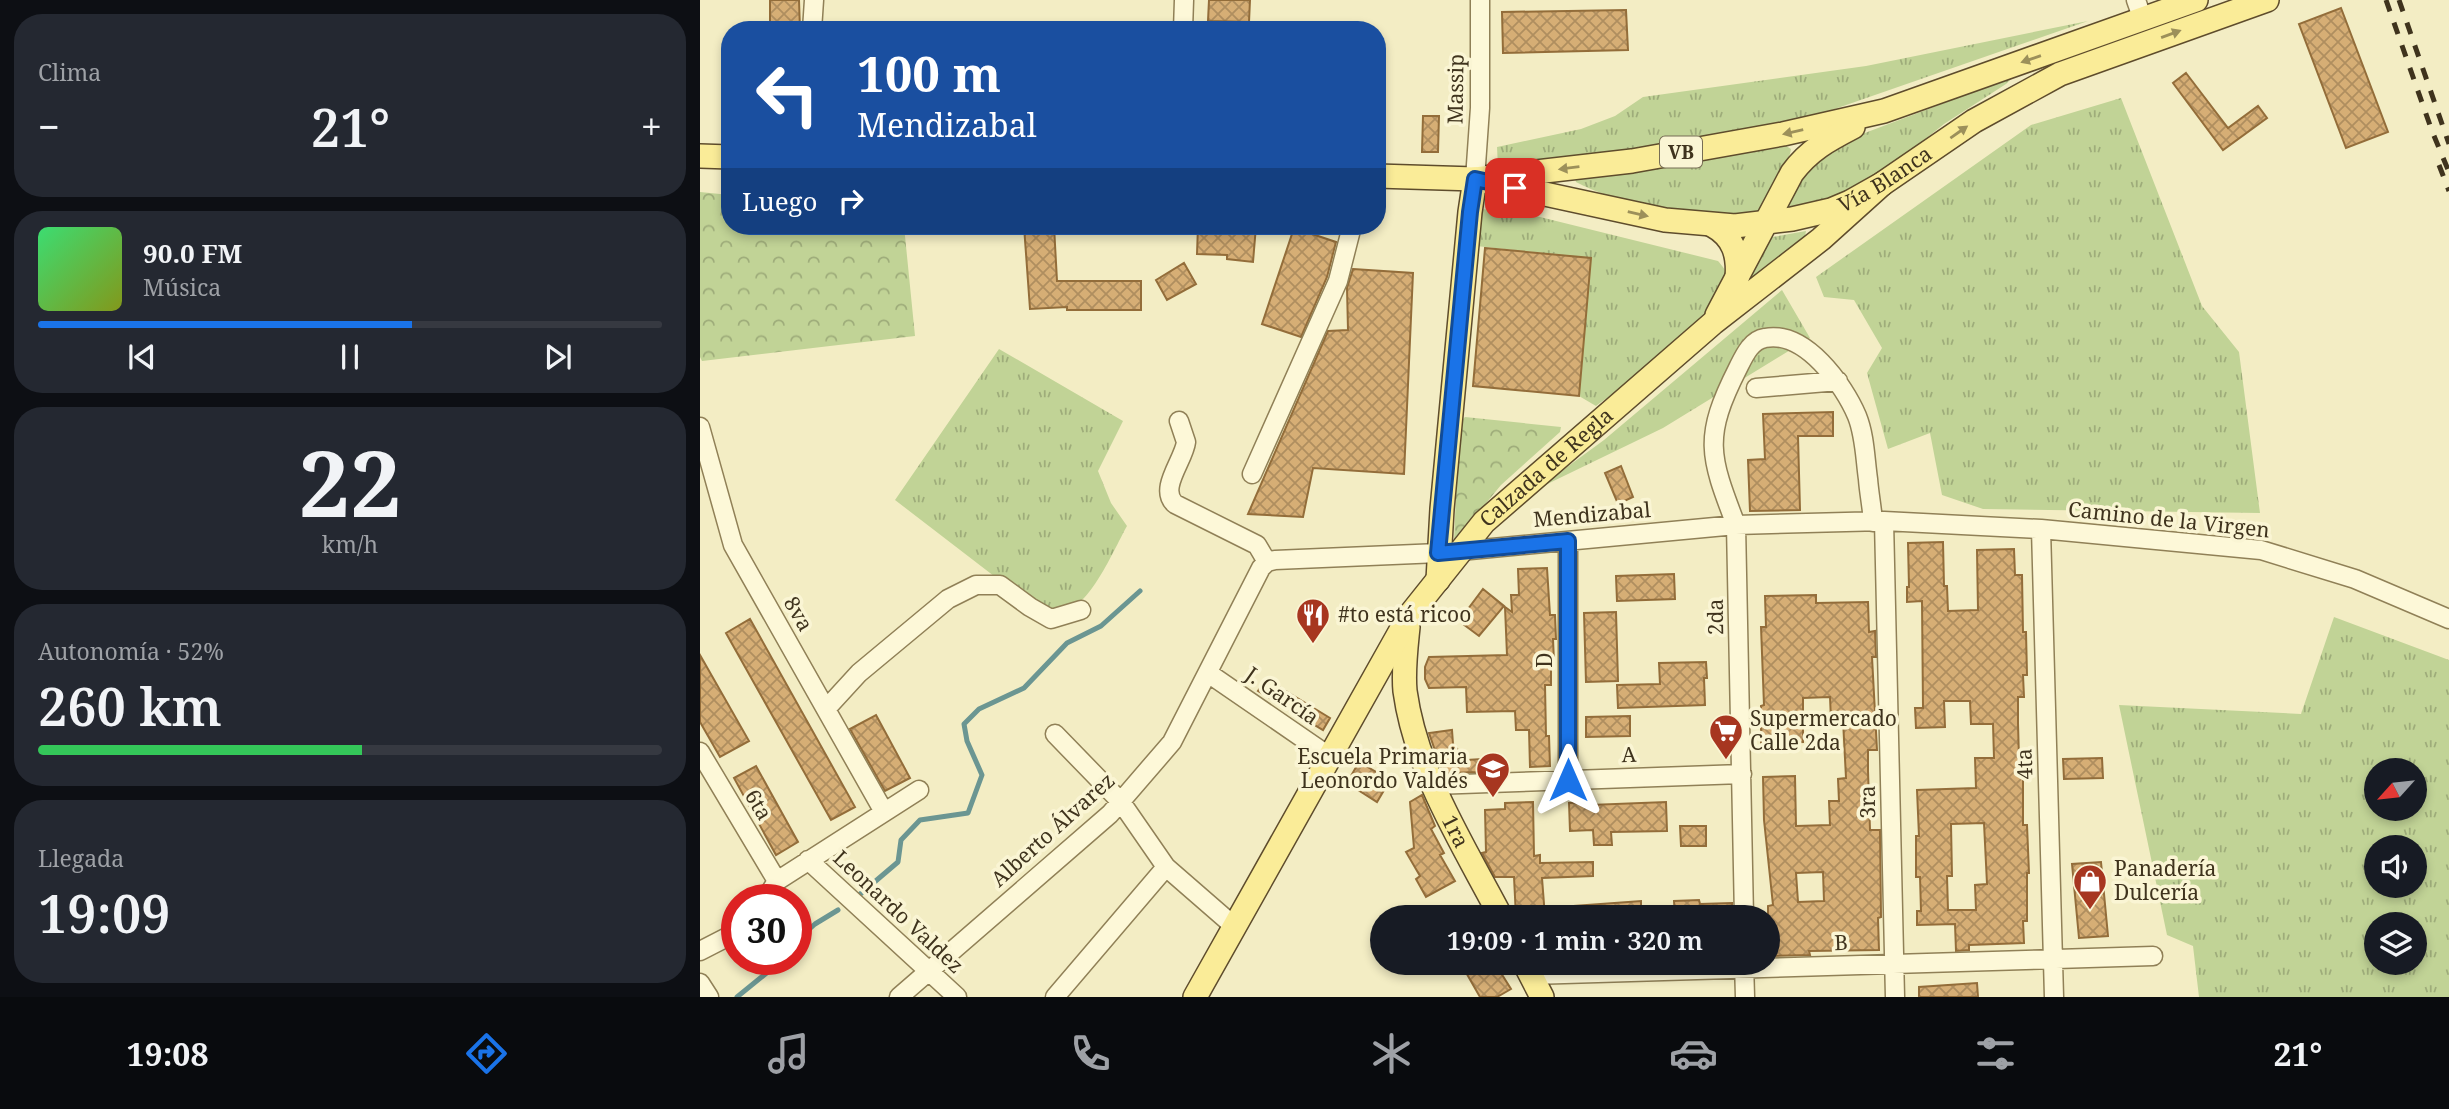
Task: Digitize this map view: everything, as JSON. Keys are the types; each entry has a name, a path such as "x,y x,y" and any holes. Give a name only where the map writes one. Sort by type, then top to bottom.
{"main road":[{"name":"Vía Blanca","path":"1386,176 1475,179 1632,161 1783,134 1884,111 2139,10 2196,0"},
{"name":"Vía Blanca","path":"1475,179 1665,220 1735,226 1792,219 1831,210 1882,184 1974,121 2060,74 2267,0"},
{"path":"1713,323 1792,173 1803,158 1826,141 1884,111"},
{"path":"700,156 721,157"},
{"path":"1450,551 1470,212 1475,179"},
{"name":"Calzada de Regla","path":"1195,997 1409,617 1438,580 1450,551 1713,323 1821,239 1882,184"},
{"path":"1712,225 1722,231 1734,247 1738,259 1737,279"},
{"name":"1ra","path":"1409,617 1405,652 1405,691 1417,740 1433,785 1495,905"}],"street":[{"path":"813,21 814,0"},
{"path":"1184,0 1184,21"},
{"name":"Massip","path":"1475,179 1480,108 1480,0"},
{"path":"1252,474 1338,281 1350,235"},
{"name":"3ra","path":"1765,338 1776,337 1799,344 1815,356 1838,381 1858,417 1865,449 1879,522 1895,997"},
{"name":"2da","path":"1744,905 1736,525 1718,479 1712,447 1716,416 1745,354 1756,341 1765,338"},
{"path":"1756,388 1838,381"},
{"path":"1178,421 1186,442 1168,494 1170,499 1256,545 1267,562"},
{"name":"8va","path":"700,427 733,545 884,812"},
{"name":"Mendizabal","path":"1267,562 1450,551 1736,525 1879,522 2041,529"},
{"name":"Camino de la Virgen","path":"2041,529 2261,550 2355,579 2449,619"},
{"name":"4ta","path":"2041,529 2054,997"},
{"name":"D","path":"1568,541 1568,780"},
{"name":"Alberto Álvarez","path":"899,997 1121,802 1172,742 1261,568 1267,562"},
{"path":"826,709 859,673 948,599 976,585 1000,585 1051,619 1081,610"},
{"name":"J. García","path":"1208,673 1330,757"},
{"path":"1055,734 1121,802 1166,867 1235,927"},
{"name":"6ta","path":"700,752 777,881"},
{"name":"A","path":"1433,785 1742,774"},
{"path":"775,884 808,860 919,790"},
{"name":"Leonardo Valdez","path":"808,860 957,997"},
{"path":"1055,997 1166,867"},
{"path":"700,951 721,940"},
{"name":"B","path":"1780,966 2153,957"},
{"name":"B","path":"1535,985 1645,975"},
{"path":"1744,975 1745,997"},
{"path":"700,983 709,997"}],"green space":[{"path":"2088,21 1803,120 1690,142 1498,168 1497,147 1581,129 1615,116 1643,97 1866,66"},
{"path":"2009,75 2012,78 2006,84 1944,124 1898,161 1841,197 1783,210 1799,175 1825,148 1947,102"},
{"path":"2121,98 2202,306 2239,352 2260,513 1983,509 1942,495 1930,433 1888,449 1867,373 1882,348 1854,300 1824,297 1816,277 2031,125"},
{"path":"1786,146 1791,149 1790,154 1762,212 1717,215 1667,210 1618,199 1576,182 1575,179 1580,175"},
{"path":"700,192 721,194 721,235 905,235 915,336 702,361"},
{"path":"1479,209 1511,211 1540,217 1718,261 1726,272 1726,280 1719,297 1690,332 1596,406 1579,396 1591,258 1476,246"},
{"path":"1806,231 1797,244 1745,286 1767,238"},
{"path":"1782,290 1810,338 1663,428 1537,489 1604,440"},
{"path":"999,349 1123,421 1098,471 1111,503 1127,526 1093,587 1075,606 1066,610 1038,610 895,500"},
{"path":"1465,417 1561,427 1560,432 1501,485 1454,542 1459,423"},
{"path":"2334,617 2449,660 2449,997 2199,997 2193,946 2167,935 2119,705 2301,714"}],"building":[{"path":"770,0 799,0 800,21 770,21"},
{"path":"1209,0 1250,0 1249,21 1208,21"},
{"path":"2341,8 2388,132 2346,148 2299,24"},
{"path":"1626,10 1628,50 1503,53 1502,12"},
{"path":"2186,73 2228,128 2258,106 2267,118 2223,150 2173,83"},
{"path":"1423,116 1439,116 1438,152 1422,152"},
{"path":"1025,235 1054,235 1057,281 1141,281 1141,310 1067,310 1067,307 1030,309"},
{"path":"1198,235 1255,235 1253,262 1227,259 1227,255 1197,254"},
{"path":"1292,235 1315,235 1336,242 1327,277 1301,337 1262,324"},
{"path":"1485,248 1591,258 1579,396 1473,386"},
{"path":"1184,263 1196,284 1167,300 1156,280"},
{"path":"1353,269 1413,273 1404,474 1313,468 1303,517 1248,514 1328,331 1348,330 1347,288"},
{"path":"1833,412 1833,436 1798,436 1800,510 1750,511 1748,460 1765,459 1763,414"},
{"path":"1621,466 1633,497 1618,504 1605,473"},
{"path":"1943,542 1944,586 1947,586 1948,611 1978,610 1977,550 2014,549 2015,575 2022,575 2027,675 2023,675 2024,697 2018,697 2018,723 2019,759 2023,759 2023,825 2027,825 2029,873 2027,921 2023,921 2024,943 1969,945 1969,950 1956,951 1955,924 1917,925 1917,911 1921,911 1920,877 1916,877 1916,836 1919,836 1917,790 1976,788 1975,758 1994,758 1993,724 1971,724 1970,701 1944,701 1945,727 1916,728 1915,708 1923,708 1922,601 1907,602 1908,543","holes":["1984,823 1987,884 1975,885 1976,910 1948,910 1947,876 1952,876 1951,824"]},
{"path":"1547,568 1550,615 1555,615 1556,639 1553,639 1551,685 1545,685 1546,736 1549,736 1550,766 1530,767 1529,730 1516,730 1515,711 1467,712 1466,687 1429,688 1425,679 1425,667 1429,657 1507,655 1505,607 1512,612 1511,595 1519,595 1518,569"},
{"path":"1674,574 1675,599 1617,601 1616,576"},
{"path":"1483,589 1504,606 1479,636 1459,621"},
{"path":"1816,595 1816,603 1868,602 1869,632 1875,631 1876,657 1872,657 1877,750 1868,750 1868,771 1870,830 1880,830 1879,950 1809,951 1810,955 1780,956 1780,905 1773,905 1764,820 1763,777 1795,776 1796,826 1830,825 1829,801 1839,801 1838,779 1846,778 1843,720 1831,720 1830,697 1803,698 1803,742 1761,744 1761,706 1764,705 1761,627 1766,627 1765,596","holes":["1823,872 1824,901 1798,902 1796,873"]},
{"path":"1616,612 1618,681 1586,682 1584,613"},
{"path":"750,619 855,807 831,820 726,633"},
{"path":"700,655 749,741 720,757 700,722"},
{"path":"1706,662 1705,705 1618,708 1617,685 1660,684 1659,663"},
{"path":"1266,679 1330,718 1323,730 1258,691"},
{"path":"876,715 910,778 885,791 850,729"},
{"path":"1630,716 1630,736 1586,737 1586,717"},
{"path":"1452,730 1453,744 1466,760 1482,759 1482,772 1442,771 1429,733"},
{"path":"2102,758 2103,778 2064,779 2063,759"},
{"path":"1359,762 1390,780 1377,802 1347,783"},
{"path":"756,766 798,842 776,855 734,778"},
{"path":"1422,795 1435,826 1431,829 1444,853 1440,855 1455,881 1426,897 1416,879 1420,876 1406,852 1414,848 1410,802"},
{"path":"1533,802 1534,856 1540,855 1540,863 1593,862 1593,876 1542,878 1544,905 1515,905 1514,877 1495,877 1482,853 1486,852 1485,810 1505,809 1505,803"},
{"path":"1590,802 1590,805 1666,802 1667,831 1611,832 1612,845 1594,845 1593,830 1570,831 1569,803"},
{"path":"1680,826 1706,826 1706,846 1681,846"},
{"path":"2101,862 2108,936 2079,938 2072,864"},
{"path":"1699,900 1700,904 1732,905 1674,905 1674,901"},
{"path":"1641,901 1641,905 1587,905"},
{"path":"1467,975 1502,975 1511,989 1497,997 1480,997"},
{"path":"1977,983 1978,997 1919,997 1919,987"}],"waterway":[{"path":"858,896 898,862 901,840 920,820 968,813 982,775 967,741 964,724 979,709 1024,688 1067,643 1101,626 1140,591"},
{"path":"812,927 838,910"},
{"path":"737,997 764,975"}],"railway":[{"path":"2386,0 2449,172"},
{"path":"2399,0 2449,144"},
{"path":"2439,165 2449,191"}],"place":[{"name":"#to está ricoo","path":"1313,645"},
{"name":"Supermercado Calle 2da","path":"1726,761"},
{"name":"Escuela Primaria Leonordo Valdés","path":"1493,799"},
{"name":"Panadería Dulcería","path":"2090,911"}],"route":[{"path":"1515,188 1475,179 1438,553 1568,541 1568,780"}]}
